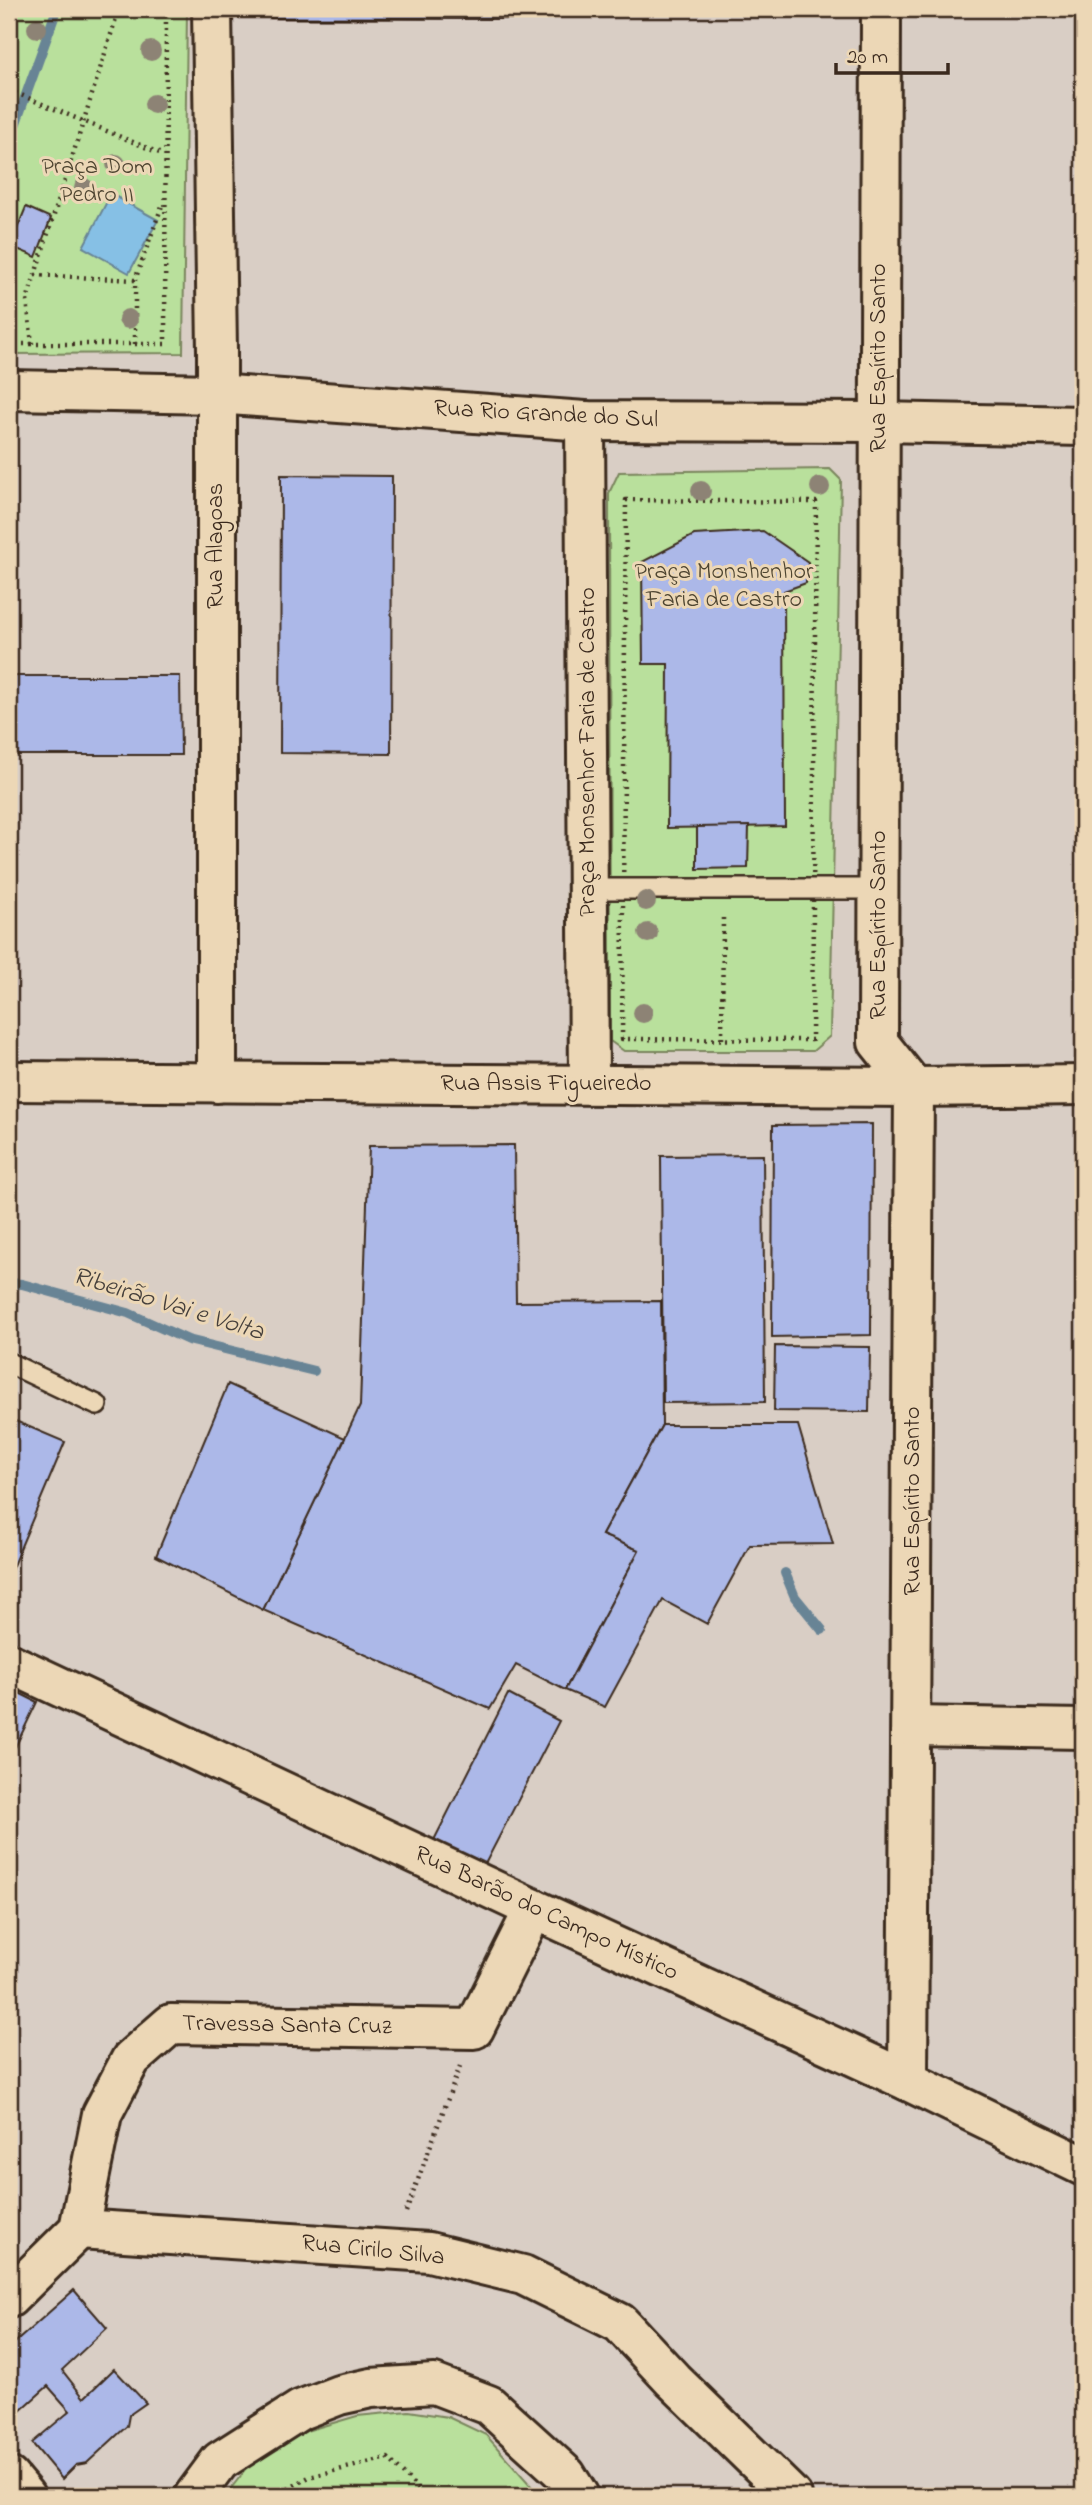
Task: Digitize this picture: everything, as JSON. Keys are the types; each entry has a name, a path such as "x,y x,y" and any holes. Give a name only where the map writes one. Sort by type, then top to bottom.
{"street":[{"name":"Rua Alagoas","path":"212,9 216,394 217,1083"},
{"name":"Rua Espírito Santo","path":"881,9 878,1042 914,1087 908,2081"},
{"name":"Rua Rio Grande do Sul","path":"9,390 216,394 585,421 1083,426"},
{"name":"Praça Monsenhor Faria de Castro","path":"585,421 606,888 589,1083"},
{"name":"Rua Assis Figueiredo","path":"9,1081 914,1087 1083,1084"},
{"name":"Rua Barão do Campo Místico","path":"9,1663 908,2081 1083,2166"},
{"path":"912,1726 1083,1729"},
{"path":"474,2029 534,1909"},
{"name":"Travessa Santa Cruz","path":"79,2229 102,2114 131,2059 171,2024 474,2029"},
{"path":"9,2298 79,2229"},
{"name":"Rua Cirilo Silva","path":"79,2229 429,2252 523,2275 620,2323 673,2380 792,2496"},
{"path":"194,2496 220,2461 300,2410 338,2395 371,2388 434,2384 489,2405 566,2475 579,2496"},
{"path":"9,2477 25,2496"}],"lane":[{"path":"606,888 880,889"},
{"path":"9,1363 97,1405"}],"path":[{"path":"32,344 27,300 119,9"},
{"path":"9,344 165,344 166,9"},
{"path":"9,90 164,155"},
{"path":"135,344 135,280 164,199"},
{"path":"35,275 135,280"},
{"path":"625,500 816,502 813,888 812,1040 622,1039 606,888 625,500"},
{"path":"722,1039 723,889"},
{"path":"392,2249 474,2029"},
{"path":"276,2496 309,2477 388,2458 425,2496"}],"green space":[{"name":"Praça Dom Pedro II","path":"9,9 187,9 183,353 9,354"},
{"name":"Praça Monshenhor Faria de Castro","path":"830,469 841,480 830,1036 813,1051 624,1051 610,1041 609,493 619,472"},
{"path":"409,2411 448,2417 486,2435 540,2496 225,2496 254,2459 306,2431 357,2416"}],"water":[{"path":"111,194 158,220 129,273 83,247"}],"building":[{"path":"271,9 534,9 534,19 271,18"},
{"path":"26,207 51,218 36,257 10,246"},
{"path":"281,475 392,476 391,754 280,753"},
{"path":"763,531 808,562 806,583 784,591 785,826 667,828 668,664 643,664 642,562 694,535"},
{"path":"9,676 180,676 181,755 9,755"},
{"path":"749,826 748,868 697,869 697,827"},
{"path":"872,1124 871,1335 772,1337 773,1125"},
{"path":"514,1145 516,1302 661,1301 662,1425 602,1535 639,1550 565,1690 516,1665 490,1709 263,1610 360,1406 369,1146"},
{"path":"763,1155 765,1402 663,1403 661,1156"},
{"path":"775,1346 870,1347 869,1412 774,1411"},
{"path":"228,1384 345,1438 263,1610 156,1556"},
{"path":"13,1420 65,1442 9,1575 9,1431"},
{"path":"662,1425 798,1425 833,1544 750,1545 707,1624 663,1600 605,1707 565,1690 639,1550 602,1535"},
{"path":"9,1688 37,1702 9,1760"},
{"path":"508,1694 559,1721 483,1868 433,1842"},
{"path":"74,2290 107,2328 62,2370 84,2398 114,2369 146,2403 129,2415 127,2426 87,2463 76,2465 62,2479 32,2443 70,2411 48,2386 10,2420 9,2348"}],"waterway":[{"path":"9,142 57,9"},
{"name":"Ribeirão Vai e Volta","path":"9,1283 22,1284 128,1313 188,1340 314,1371"},
{"name":"Ribeirão Vai e Volta","path":"785,1573 795,1597 822,1630"}]}
